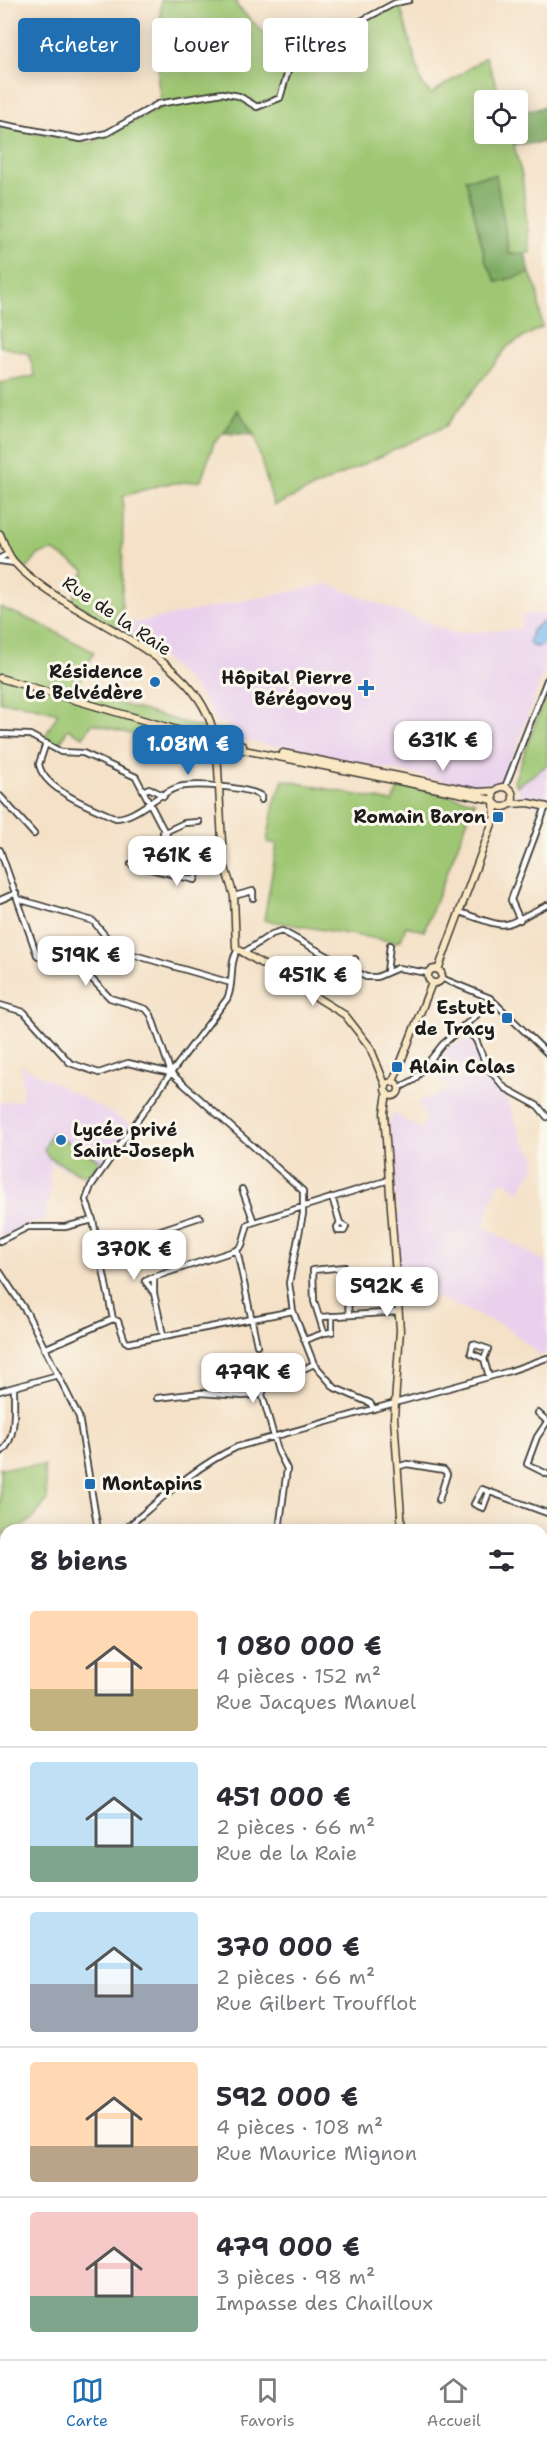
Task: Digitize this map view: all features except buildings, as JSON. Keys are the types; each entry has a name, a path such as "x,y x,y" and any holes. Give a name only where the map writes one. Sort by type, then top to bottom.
{"street":[{"path":"0,124 81,140 107,133 158,104 222,93 239,96 257,107 280,98 291,61 302,52 395,3 410,0"},
{"name":"Rue de la Raie","path":"0,534 8,554 15,563 55,593 159,659 201,702 213,730"},
{"path":"0,560 8,554"},
{"path":"0,560 15,563"},
{"path":"0,678 207,739"},
{"path":"217,750 225,743 241,745 478,792 494,791 505,787 547,680"},
{"path":"207,739 213,730 223,732 225,743"},
{"path":"0,734 30,735 61,752 83,753 136,777 145,790 149,804 171,844 200,864 223,861"},
{"path":"207,739 210,748 217,750"},
{"path":"46,743 39,760 40,770 73,800 119,818 178,787 254,792 261,796 261,800"},
{"path":"225,743 508,805 529,803 546,807 511,900 520,920"},
{"path":"217,750 223,861 234,896 235,941 241,952 323,999 345,1015 370,1047 382,1077 392,1088"},
{"path":"505,787 529,803"},
{"path":"145,790 149,788 164,796"},
{"path":"494,791 495,816 438,970 441,978 491,999 547,1053"},
{"path":"495,816 508,805 512,792"},
{"path":"0,796 34,834"},
{"path":"164,833 184,823 199,822"},
{"path":"0,850 37,955 42,959 87,974 110,998 146,1009 151,1015 171,1073 300,1187 305,1199 289,1283 292,1311 314,1364 335,1388 370,1403 374,1408"},
{"path":"131,864 195,880 200,864"},
{"path":"234,896 254,891 253,898"},
{"path":"0,900 17,896 93,921 117,950 231,983"},
{"path":"460,912 500,926 520,920 547,905"},
{"path":"113,1319 101,1250 86,1200 91,1186 171,1073 228,999 234,956 272,934 286,932 372,978 405,968 428,974 438,970"},
{"path":"387,972 390,945"},
{"path":"349,967 355,959"},
{"path":"428,974 432,983"},
{"path":"432,983 439,982 441,978"},
{"path":"402,1524 394,1418 399,1312 385,1106 432,983"},
{"path":"392,1088 414,1080 443,1044 491,999"},
{"path":"0,1005 24,1012 70,1063 99,1073 128,1064 171,1073"},
{"path":"463,1026 476,1040 487,1067 505,1088 538,1106 547,1117"},
{"path":"382,1077 388,1079 398,1074"},
{"path":"154,1293 145,1281 237,1250 242,1245 248,1224 389,1180"},
{"path":"242,1189 254,1222"},
{"path":"332,1197 340,1223"},
{"path":"101,1250 200,1217"},
{"path":"0,1241 28,1227 65,1227 93,1220"},
{"path":"237,1250 257,1345"},
{"path":"324,1333 321,1317 314,1301 313,1270 343,1266 349,1315"},
{"path":"0,1272 27,1313 80,1417 97,1524"},
{"path":"154,1277 154,1293 163,1335"},
{"path":"44,1349 113,1319 118,1321 125,1341 128,1343 292,1311"},
{"path":"321,1317 399,1312"},
{"path":"305,1340 332,1332 332,1316"},
{"path":"132,1524 214,1458 274,1435 395,1404 547,1358"},
{"path":"484,1359 489,1377"},
{"path":"280,1524 287,1469 262,1394 265,1388 314,1364"},
{"path":"261,1368 265,1388"},
{"path":"0,1391 58,1375"},
{"path":"1,1452 7,1447 12,1428 14,1389"},
{"path":"157,1398 201,1393 243,1396 262,1394"},
{"path":"383,1407 394,1418"},
{"path":"538,1413 547,1421 537,1437 527,1464 547,1474"},
{"path":"397,1467 407,1464 444,1470 447,1474 439,1500"},
{"path":"489,1492 547,1513"}],"shaded area":[{"name":"Hôpital Pierre Bérégovoy","path":"328,584 454,633 520,629 524,614 547,614 547,662 504,783 488,789 230,737 227,724 216,722 202,697 187,680 160,655 114,627"},
{"path":"547,765 547,807 529,803 520,796 517,786"},
{"path":"468,1040 473,1042 491,1081 502,1093 504,1092 522,1139 536,1157 535,1166 519,1193 506,1181 497,1185 484,1227 547,1263 547,1351 541,1356 508,1328 399,1281 395,1214 402,1212 402,1209 397,1209 389,1127 391,1118 393,1113 421,1129 426,1119 419,1101 446,1091 449,1086 448,1083 442,1085 435,1065 440,1063 439,1058 450,1046"},
{"name":"Lycée privé Saint-Joseph","path":"21,1065 133,1125 91,1180 50,1162 50,1193 44,1222 36,1221 0,1238 0,1103 23,1100"}],"green space":[{"path":"161,0 235,0 237,6 249,18 160,18"},
{"path":"400,5 422,84 431,94 486,57 498,90 474,90 474,144 514,144 522,176 530,253 509,255 496,175 466,179 486,262 497,282 530,273 537,289 542,327 508,346 446,426 274,506 254,435 238,410 224,433 214,443 201,481 164,484 123,496 122,625 114,627 72,601 85,570 54,551 39,554 27,569 0,547 0,383 35,376 29,354 0,346 0,126 90,143 162,107 158,72 251,72 251,20 263,32 263,72 368,72 368,20"},
{"path":"547,107 547,142 528,144 528,110"},
{"path":"496,175 509,254 525,253 530,273 497,282 486,262 466,179"},
{"path":"238,410 254,435 224,433"},
{"path":"0,607 38,623 94,652 75,691 204,728 202,755 93,723 83,737 68,729 58,746 45,736 58,713 23,704 0,702"},
{"path":"547,691 547,765 517,786 514,781"},
{"path":"283,780 392,802 400,785 475,801 424,931 406,926 401,940 396,942 264,920 277,844 267,842 274,804"},
{"path":"51,1133 100,1160 91,1173 84,1176 48,1157 44,1150"},
{"path":"44,1466 47,1500 35,1516 25,1524 0,1524 0,1468"}],"water":[{"path":"541,622 547,623 547,640 538,647 532,646 529,642 532,631"}],"place":[{"name":"Résidence Le Belvédère","path":"155,682"},
{"name":"Hôpital Pierre Bérégovoy","path":"366,688"},
{"name":"Romain Baron","path":"498,817"},
{"name":"Estutt de Tracy","path":"507,1018"},
{"name":"Alain Colas","path":"397,1067"},
{"name":"Lycée privé Saint-Joseph","path":"61,1140"},
{"name":"Montapins","path":"90,1484"}]}
